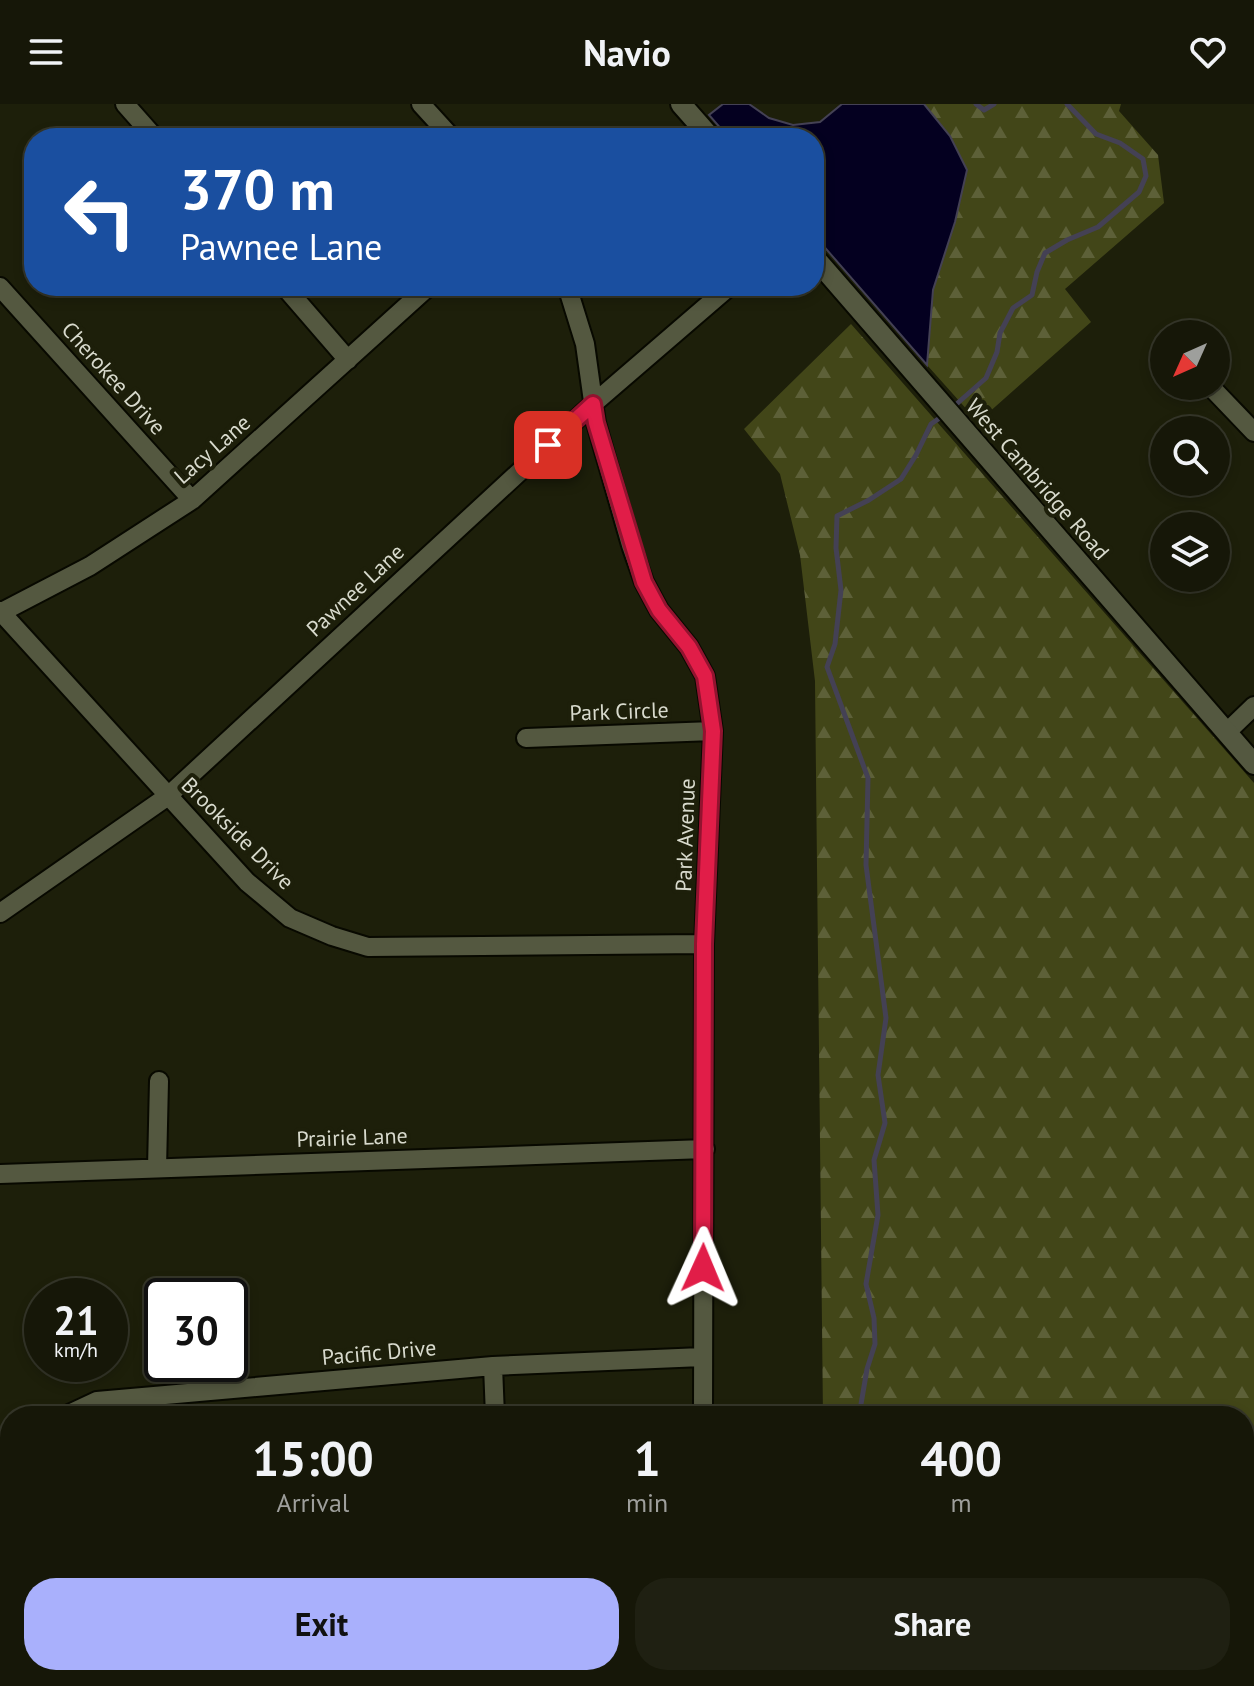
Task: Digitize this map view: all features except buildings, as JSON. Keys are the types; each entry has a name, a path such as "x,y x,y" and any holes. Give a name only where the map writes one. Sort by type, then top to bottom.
{"street":[{"path":"125,104 146,128"},
{"path":"421,104 443,128"},
{"path":"681,104 702,128"},
{"name":"West Cambridge Road","path":"824,268 1254,764"},
{"name":"Cherokee Drive","path":"0,287 192,500"},
{"path":"293,296 348,360"},
{"name":"Lacy Lane","path":"1,612 90,566 192,500 418,296"},
{"name":"Park Avenue","path":"570,296 585,344 596,423 644,582 659,610 689,647 705,676 713,731 704,944 703,1406"},
{"name":"Pawnee Lane","path":"0,913 168,796 593,404 718,296"},
{"path":"1223,400 1254,432"},
{"name":"Brookside Drive","path":"1,612 247,882 290,918 368,947 704,944"},
{"path":"1227,732 1254,706"},
{"name":"Park Circle","path":"526,738 713,731"},
{"path":"157,1168 159,1081"},
{"name":"Prairie Lane","path":"0,1174 705,1149"},
{"name":"Pacific Drive","path":"116,1406 493,1366 702,1357"},
{"path":"493,1366 495,1406"}],"green space":[{"path":"924,104 1121,104 1119,111 1158,155 1164,203 1065,289 1091,322 978,422 927,365 933,290 955,222 950,136"},
{"path":"851,324 1254,783 1254,1406 823,1406 815,681 800,555 780,474 744,429"}],"water":[{"path":"723,104 749,104 769,118 793,125 820,122 842,104 924,104 950,136 967,170 955,222 933,290 927,365 824,247 824,128 720,128 709,115"}],"waterway":[{"path":"976,104 984,110 994,104"},
{"path":"952,408 986,378 997,352 1000,333 1013,308 1032,295 1045,253 1098,227 1139,192 1146,176 1143,159 1120,143 1096,134 1067,104"},
{"path":"861,1406 875,1344 874,1318 866,1284 878,1215 874,1160 885,1123 878,1075 886,1018 866,865 868,778 827,667 835,644 841,590 836,548 837,516 901,479 931,424 944,415"}],"route":[{"path":"548,445 593,404 644,582 659,610 689,647 705,676 713,731 704,944 703,1268"}]}
